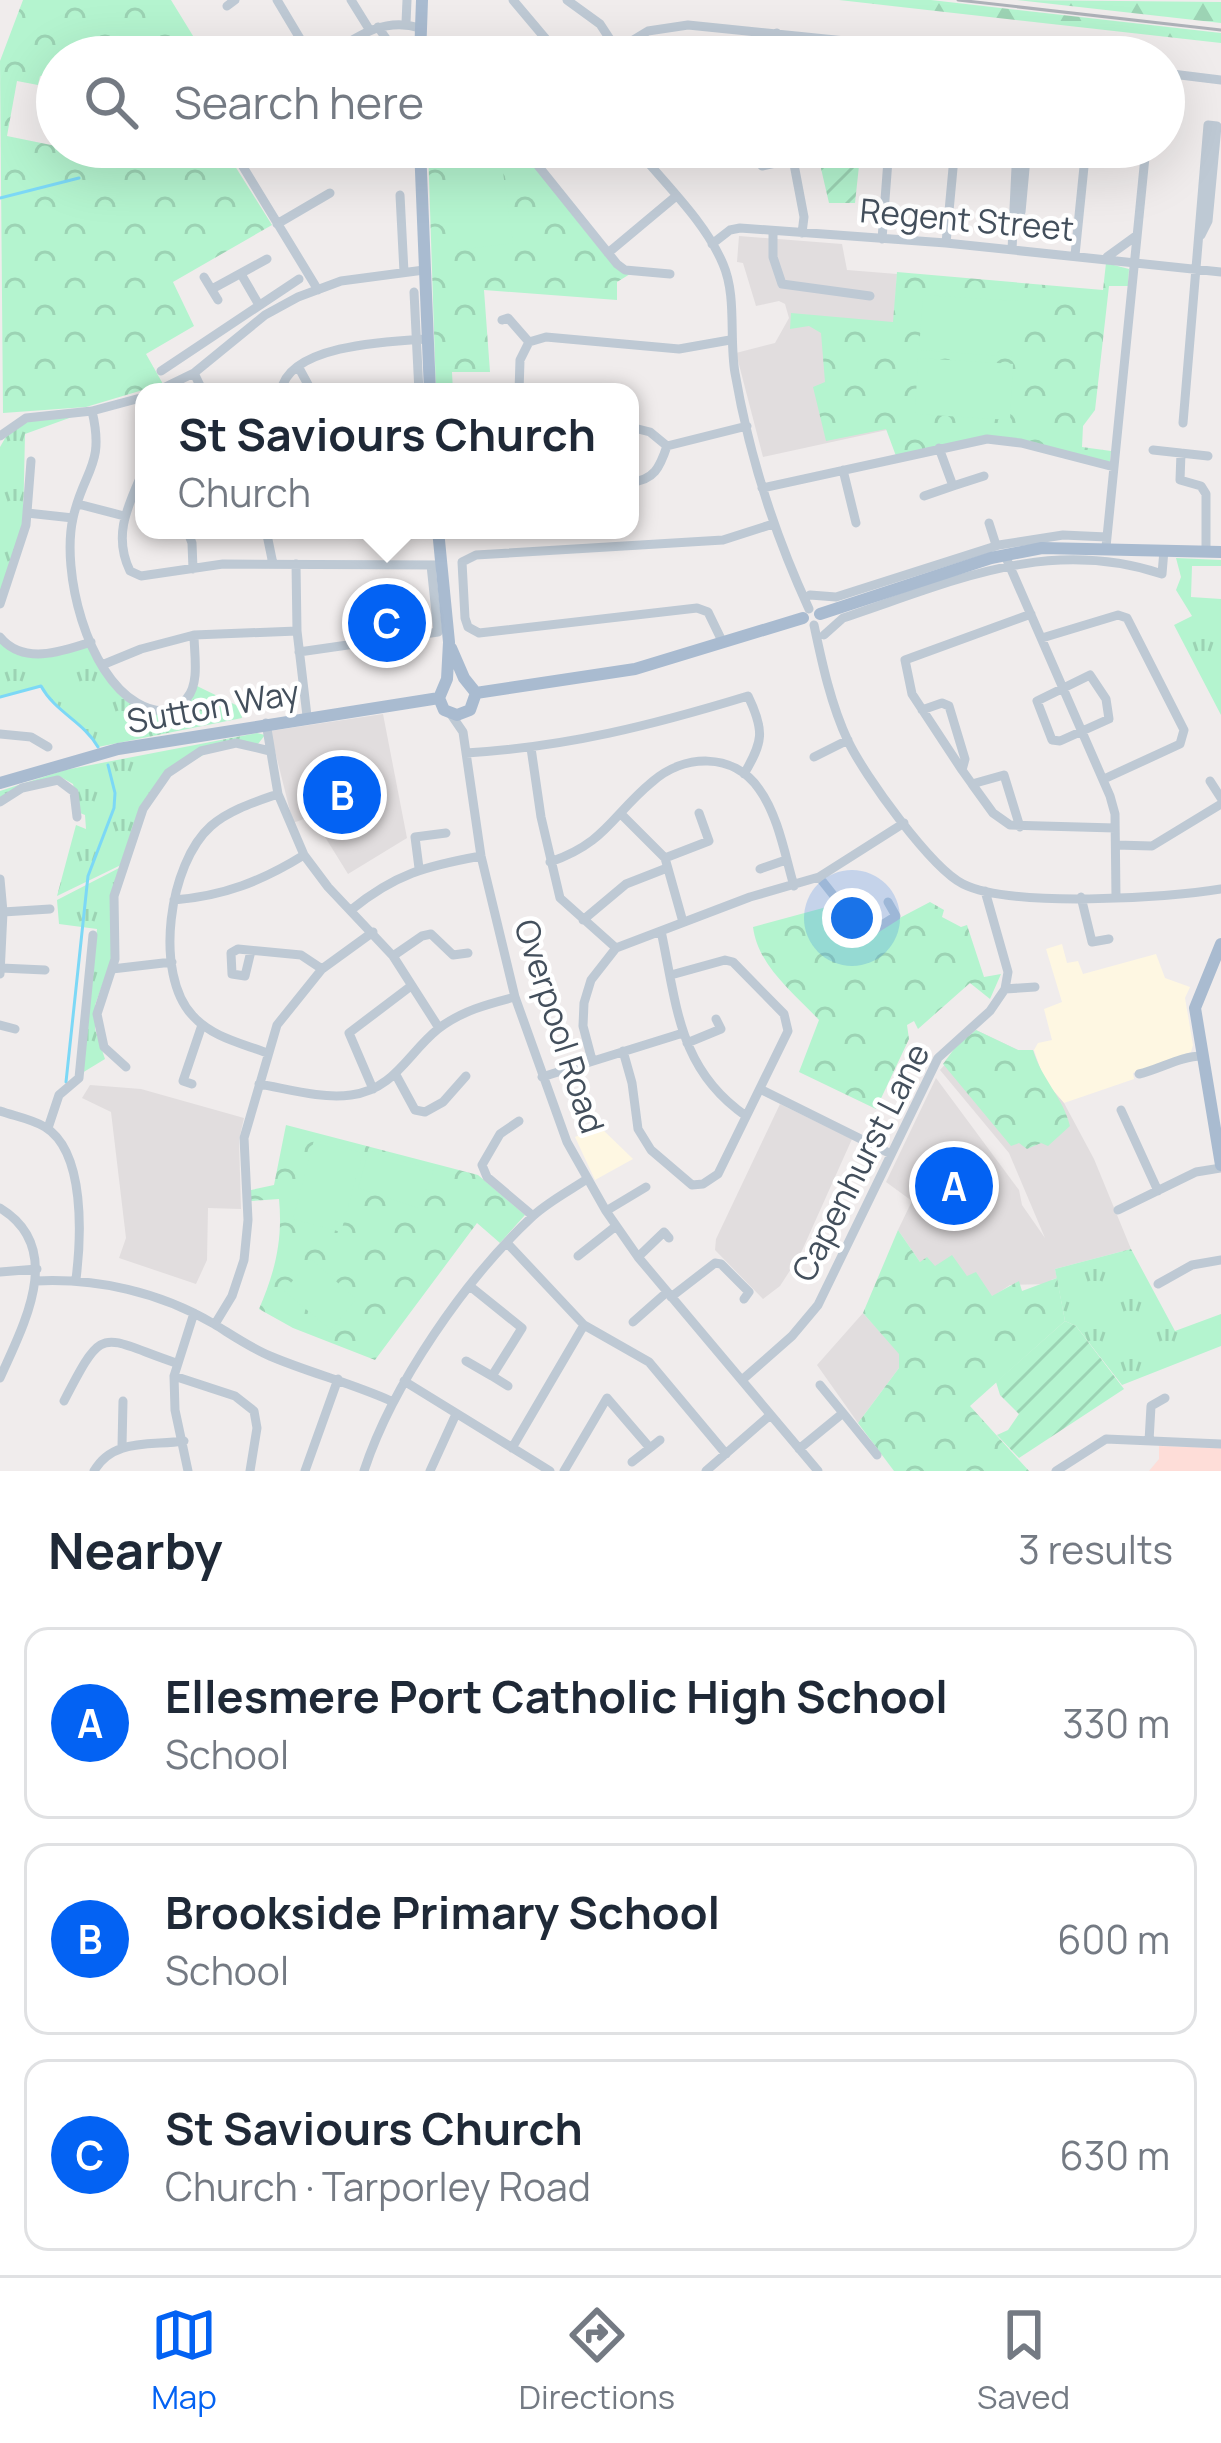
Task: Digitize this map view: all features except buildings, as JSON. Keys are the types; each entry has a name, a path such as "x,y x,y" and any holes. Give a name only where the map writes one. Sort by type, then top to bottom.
{"main road":[{"path":"415,36 413,25 422,0"},
{"path":"421,168 422,339 429,383"},
{"path":"437,539 436,565 449,642 447,680 439,698 450,713 470,710 476,693"},
{"path":"476,693 634,669 818,618 1003,555 1107,542 1214,552"},
{"path":"449,642 476,693"},
{"path":"447,680 464,678"},
{"name":"Sutton Way","path":"0,783 118,749 439,698"},
{"path":"1221,944 1195,1008 1202,1055 1216,1100 1221,1166"}],"street":[{"path":"277,0 298,36"},
{"path":"351,0 381,36"},
{"path":"360,36 374,28 413,25 407,0"},
{"path":"513,0 543,36"},
{"path":"567,0 600,24 607,36"},
{"path":"641,36 673,26 797,36"},
{"path":"1185,76 1221,80"},
{"path":"1183,423 1201,235 1198,216 1208,166"},
{"path":"244,168 318,290"},
{"path":"540,168 625,270 670,274"},
{"path":"652,168 712,244 727,275 730,340 773,524 818,618 825,672 848,740 904,823 947,874 985,891 1157,898 1221,889"},
{"path":"795,168 804,217 802,233"},
{"path":"882,239 887,168"},
{"path":"946,243 953,168"},
{"path":"1012,250 1015,214 1011,210 1019,168"},
{"path":"1075,255 1084,168"},
{"path":"1107,542 1144,168"},
{"path":"277,224 330,192"},
{"path":"400,195 404,272"},
{"path":"608,254 675,197"},
{"name":"Regent Street","path":"712,244 730,230 773,231 1107,257 1221,272"},
{"path":"773,231 773,257 782,284 870,296"},
{"path":"1107,257 1127,246 1138,232"},
{"path":"204,277 215,294 267,259"},
{"path":"173,383 194,373 265,315 318,290 341,281 424,270"},
{"path":"241,274 265,315"},
{"path":"161,371 299,279"},
{"path":"414,292 422,339 420,383"},
{"path":"506,317 529,342"},
{"path":"519,383 520,360 529,342 546,337 679,350 730,340"},
{"path":"284,383 327,352 422,339"},
{"path":"205,341 214,356"},
{"path":"299,368 307,383"},
{"path":"194,373 199,383"},
{"path":"0,436 26,418 92,411 135,399"},
{"path":"92,411 98,454 73,518 72,573 91,642 121,692 141,705 168,711 192,690 194,634"},
{"path":"667,446 747,425"},
{"path":"639,429 667,446"},
{"path":"762,488 987,439 1114,466"},
{"path":"639,482 657,471 667,446"},
{"path":"940,448 953,486"},
{"path":"1153,450 1208,456"},
{"path":"1180,453 1181,483 1201,486 1206,494 1214,552"},
{"path":"0,604 20,548 31,460"},
{"path":"842,470 856,523"},
{"path":"924,496 984,476"},
{"path":"135,490 124,516 122,553 130,572 149,577 273,564 436,565 438,632 299,652"},
{"path":"78,504 124,516"},
{"path":"27,513 73,518"},
{"path":"989,523 1104,779 1115,828 1116,898"},
{"path":"723,644 708,612 698,608 479,633 469,627 466,618 462,562 476,555 723,540 773,524"},
{"path":"190,539 193,569"},
{"path":"268,539 273,564"},
{"path":"818,618 836,597 1003,555 1092,558 1162,574 1164,550"},
{"path":"296,564 297,632 307,716"},
{"path":"1031,614 905,660 906,676 922,710 1000,821 1021,827 1115,828"},
{"path":"1042,638 1118,615 1127,618 1184,730 1180,744 1104,779"},
{"path":"102,665 194,634 297,632"},
{"path":"0,637 11,649 32,654 63,652 91,642"},
{"path":"1090,675 1111,710 1108,719 1082,731 1060,741 1048,735 1036,701 1090,675"},
{"path":"466,753 531,748 641,729 748,696 761,744 744,774"},
{"path":"922,710 942,703 949,706 965,759 962,770"},
{"name":"Overpool Road","path":"470,710 463,732 481,856 515,997 542,1077 586,1179 638,1257 818,1471"},
{"name":"Overpool Road","path":"450,713 463,732"},
{"path":"266,723 278,794 304,855 393,956 439,1028"},
{"path":"0,734 31,736 48,747"},
{"path":"814,758 848,740"},
{"path":"126,1067 104,1047 96,1023 112,969 114,896 143,809 162,779 181,762 210,747 236,743 270,751"},
{"path":"531,748 560,898 616,948"},
{"path":"550,862 589,844 646,785 676,766 713,761 744,774 760,790 794,886"},
{"path":"972,784 1004,776 1021,827"},
{"path":"0,802 22,788 58,780 74,792 77,817"},
{"path":"1116,845 1152,846 1221,801 1210,782"},
{"path":"267,1053 202,1024 182,1002 172,962 174,900 184,864 211,826 250,803 278,794"},
{"path":"583,920 626,884 709,842 699,813"},
{"path":"622,815 666,863 682,922"},
{"path":"592,1060 583,1027 584,1004 591,980 616,948 750,897 819,877 904,823"},
{"path":"419,868 415,837 446,833"},
{"path":"174,900 223,895 304,855"},
{"path":"352,910 381,885 419,868 481,856"},
{"path":"760,869 786,860"},
{"path":"819,877 861,930 878,928 896,916 888,902"},
{"path":"0,879 1,971 45,970"},
{"path":"985,891 1008,972 1005,989 1035,987"},
{"path":"1081,897 1092,942 1109,939"},
{"path":"2,904 50,909"},
{"path":"661,931 685,1038 700,1073 724,1101 746,1116"},
{"path":"215,1324 244,1260 248,1220 243,1155 277,1025 322,969 373,932"},
{"path":"393,956 431,934 453,955 468,953"},
{"path":"48,1128 59,1095 79,1078 93,935"},
{"path":"251,951 301,955 322,969"},
{"path":"112,969 172,962"},
{"path":"623,1052 638,1130 651,1150 692,1185 718,1174 788,1031 784,1014 733,962 671,975"},
{"path":"373,1089 349,1033 411,986"},
{"name":"Capenhurst Lane","path":"742,1380 793,1336 818,1305 938,1058 990,1011 1005,989"},
{"path":"259,1084 330,1096 373,1089 396,1076 439,1028 472,1010 515,997"},
{"path":"542,1077 721,1029 716,1019"},
{"path":"0,1024 15,1029"},
{"path":"183,1082 202,1024"},
{"path":"1138,1074 1202,1055"},
{"path":"396,1076 415,1110 425,1112 443,1102 462,1077"},
{"path":"760,1089 891,1154"},
{"path":"241,1100 254,1103"},
{"path":"1121,1110 1157,1191"},
{"path":"0,1111 48,1128 60,1144 78,1186 82,1237 76,1279"},
{"path":"516,1121 495,1139 482,1169 533,1216"},
{"path":"1118,1210 1196,1172 1221,1166"},
{"path":"364,1471 391,1401 471,1287 533,1216 586,1179"},
{"path":"605,1211 644,1191"},
{"path":"0,1208 26,1232 36,1275 0,1378"},
{"path":"578,1256 616,1226"},
{"path":"638,1257 664,1232 669,1238"},
{"path":"508,1244 584,1325 649,1362 726,1454"},
{"path":"1158,1284 1192,1265 1221,1259"},
{"path":"633,1322 715,1264 721,1264 749,1292 744,1299"},
{"path":"0,1272 136,1291 194,1313 271,1356 391,1401"},
{"path":"471,1287 525,1324 492,1376"},
{"path":"188,1471 174,1376 194,1313"},
{"path":"512,1448 584,1325"},
{"path":"64,1400 90,1351 105,1340 117,1340 176,1363"},
{"path":"466,1361 508,1386"},
{"path":"174,1376 236,1396 254,1411 257,1428 250,1471"},
{"path":"305,1471 338,1379"},
{"path":"404,1381 550,1471"},
{"path":"820,1386 877,1455"},
{"path":"594,1388 655,1444 632,1462"},
{"path":"564,1471 607,1398"},
{"path":"1149,1442 1150,1406 1166,1398"},
{"path":"122,1446 123,1401"},
{"path":"800,1449 843,1413"},
{"path":"430,1471 456,1414"},
{"path":"706,1471 769,1416"},
{"path":"1055,1471 1072,1466 1106,1439 1221,1444"},
{"path":"94,1471 106,1452 122,1446 184,1441"}],"shaded area":[{"path":"739,236 842,244 847,270 897,274 887,430 763,457 736,353 775,343 789,318 785,304 779,301 756,306 743,263 737,262"},
{"path":"383,714 407,838 348,874 312,816 293,823 270,731"},
{"path":"1062,944 1067,963 1078,961 1083,974 1156,954 1165,978 1190,987 1185,998 1191,1052 1133,1073 1134,1079 1064,1103 1045,1082 1034,1050 1038,1043 1052,1040 1044,1009 1062,1002 1046,949"},
{"path":"976,1030 1018,1050 1033,1050 1045,1081 1064,1103 1094,1159 1131,1249 1055,1269 1057,1278 1051,1284 1010,1285 992,1297 976,1273 967,1277 920,1262 898,1230 912,1201 886,1182 936,1078 1019,1190 1022,1205 1045,1238 1009,1153 940,1070"},
{"path":"90,1085 141,1089 244,1118 239,1140 241,1209 208,1208 207,1260 196,1284 119,1258 126,1238 111,1112 82,1098"},
{"path":"780,1104 852,1139 800,1255 780,1286 763,1299 715,1250"},
{"path":"599,1126 633,1159 595,1180 575,1137"},
{"path":"863,1313 900,1354 899,1368 858,1423 817,1365"},
{"path":"1159,1446 1221,1448 1221,1471 1149,1471 1159,1459"}],"green space":[{"path":"23,0 171,0 193,36 36,36 36,85 17,81 7,136 36,142 36,168 236,168 272,225 173,282 194,326 146,354 162,383 135,383 135,392 86,407 3,413 0,61"},
{"path":"839,0 931,0 1221,33 1221,43"},
{"path":"1017,0 1221,2 1221,23"},
{"path":"429,168 538,168 630,274 617,282 617,300 484,290 490,372 452,372 453,383 436,383"},
{"path":"446,168 502,168 513,243 458,250"},
{"path":"821,168 859,168 855,203 829,203"},
{"path":"1106,263 1129,269 1128,286 1109,286 1095,410 1083,426 1082,447 1111,451 1110,462 989,436 896,456 886,429 826,441 813,387 825,382 821,333 809,326 790,329 791,313 893,322 897,272 1103,290"},
{"path":"923,295 1018,301 1014,357 919,350"},
{"path":"918,358 1013,364 1010,420 915,414"},
{"path":"72,417 25,434 23,525 0,596 0,447 11,428"},
{"path":"1176,558 1221,560 1221,566 1192,566 1191,597 1221,599 1221,715 1174,625 1192,616 1176,590 1181,577"},
{"path":"0,641 17,653 89,646 123,694 152,713 167,713 182,705 197,686 240,707 242,718 98,747 41,686 0,697"},
{"path":"257,733 265,735 258,744 228,741 159,780 123,864 57,896 76,825 86,829 73,784 59,776 0,800 0,791 65,770"},
{"path":"121,867 112,958 95,1005 95,1029 105,1059 82,1073 97,929 59,924 57,900"},
{"path":"930,902 944,910 942,917 961,927 967,925 984,977 1001,974 990,999 970,983 918,1029 914,1021 907,1025 909,1039 876,1109 799,1072 819,1020 769,966 753,927 834,905 853,929 871,933"},
{"path":"976,1030 1018,1050 1033,1050 1070,1126 1048,1146 1011,1146 943,1064"},
{"path":"286,1125 478,1175 525,1215 500,1243 477,1223 375,1360 293,1328 259,1309 276,1255 279,1199 251,1201 251,1190 274,1185"},
{"path":"314,1140 363,1153 341,1232 293,1219"},
{"path":"369,1150 434,1171 418,1208 358,1188"},
{"path":"898,1230 920,1262 927,1257 935,1266 952,1255 967,1276 976,1272 992,1296 1019,1281 1022,1291 1057,1278 1065,1321 970,1406 1029,1471 894,1471 858,1423 899,1368 899,1354 863,1313"},
{"path":"1131,1249 1175,1331 1221,1314 1221,1346 1122,1385 1076,1326 1065,1321 1055,1269"},
{"path":"311,1259 356,1299 331,1330 284,1291"},
{"path":"1065,1321 1076,1326 1124,1389 1019,1458 997,1435 1008,1430 1019,1414 1000,1395 996,1382"}],"waterway":[{"path":"0,198 79,178"},
{"path":"0,697 41,686 98,747"},
{"path":"66,1082 88,876 114,808 108,765"}],"railway":[{"path":"958,0 1221,30"}],"place":[{"name":"St Saviours Church","path":"387,623"},
{"name":"Brookside Primary School","path":"342,795"},
{"name":"Ellesmere Port Catholic High School","path":"954,1186"}]}
